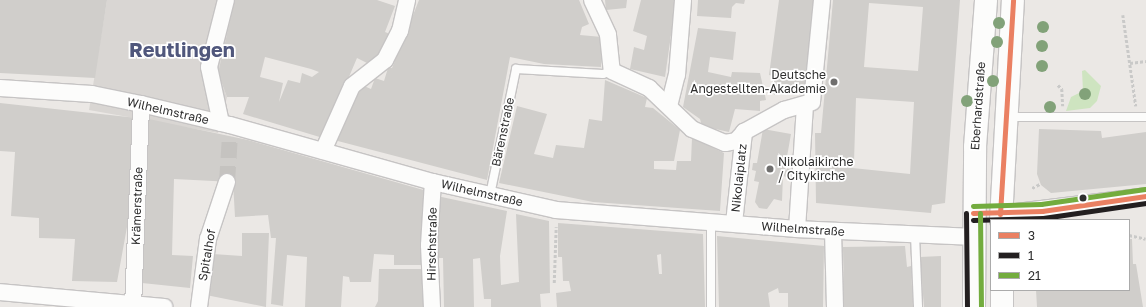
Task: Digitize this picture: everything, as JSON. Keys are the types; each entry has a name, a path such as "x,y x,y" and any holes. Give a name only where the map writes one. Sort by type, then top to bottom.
{"main road":[{"name":"Eberhardstraße","path":"974,307 973,212 986,0"},
{"path":"1000,217 1004,117 1013,0"},
{"path":"1002,291 1002,307"}],"street":[{"path":"226,0 209,67 227,128"},
{"path":"323,151 352,86 384,60 400,32 407,0"},
{"path":"592,0 608,35 612,71 649,88 669,106 676,75 683,0"},
{"path":"798,229 805,106 815,95 822,0"},
{"name":"Wilhelmstraße","path":"0,88 92,94 141,104 227,128 323,151 433,182 556,210 798,229 973,237"},
{"name":"Krämerstraße","path":"133,305 141,104"},
{"name":"Nikolaiplatz","path":"669,106 692,129 725,143 736,140 744,132 784,110 805,106"},
{"name":"Nikolaiplatz","path":"734,223 744,132"},
{"name":"Spitalhof","path":"199,307 208,239 227,182"},
{"name":"Hirschstraße","path":"432,307 429,245 433,182"},
{"path":"1000,217 1146,196"},
{"path":"834,231 835,307"},
{"path":"0,292 28,294 59,302 164,307"}],"lane":[{"name":"Bärenstraße","path":"490,194 516,69 604,74 612,71"},
{"path":"1004,117 1142,116"},
{"path":"973,212 1000,217"},
{"path":"711,222 711,307"},
{"path":"914,234 918,307"}],"path":[{"path":"1122,16 1130,63 1142,116"},
{"path":"1130,63 1146,61"},
{"path":"1058,85 1062,89 1063,109 1059,109 1058,117"},
{"path":"1032,188 1040,184"},
{"path":"554,283 556,210"},
{"path":"1130,235 1146,239"}],"green space":[{"path":"1085,70 1101,86 1097,101 1090,108 1066,111 1071,97 1083,91 1082,71"}],"shaded area":[{"path":"107,0 230,0 232,12 218,73 227,97 218,133 89,110"}],"building":[{"path":"0,0 107,0 95,78 0,73"},
{"path":"230,0 377,0 395,6 385,32 390,34 373,66 357,58 323,138 243,114 249,97 227,97 218,73 232,12 227,10","holes":["265,57 319,72 312,77 302,73 300,83 288,80 279,102 283,83 260,77"]},
{"path":"419,0 579,0 589,24 582,27 580,35 602,37 601,67 544,64 510,57 487,180 334,140 347,108 364,86 371,89 375,78 384,81 388,68 392,68"},
{"path":"605,0 627,0 626,8 606,10"},
{"path":"641,0 676,0 665,77 630,69 634,47 644,50 647,36 633,31"},
{"path":"698,0 745,0 744,4 736,3 732,7 731,18 697,16"},
{"path":"779,0 813,0 809,93 774,95 774,76 769,75"},
{"path":"833,0 960,0 945,203 932,205 931,213 816,203 815,133 821,133","holes":["869,3 923,7 918,71 864,67","856,98 914,102 910,174 843,167 843,162 854,162"]},
{"path":"698,28 736,32 733,60 710,57 708,72 731,77 732,72 760,73 766,100 760,101 760,111 735,109 729,132 702,126 700,119 683,107"},
{"path":"605,80 647,98 645,107 653,108 680,130 674,161 654,161 654,169 676,170 677,161 691,161 692,138 724,153 720,211 593,202 499,183 517,106 547,114 534,154 553,158 556,145 584,148 589,119 602,121"},
{"path":"0,103 137,118 133,194 117,282 72,281 75,239 39,238 39,218 11,216 15,152 0,151"},
{"path":"144,118 248,140 427,191 424,265 394,265 394,255 374,254 371,282 350,282 349,277 343,276 341,307 305,307 307,257 287,255 283,306 271,304 276,238 271,238 268,215 235,217 233,182 174,179 172,255 193,256 190,288 142,283"},
{"name":"Nikolaikirche / Citykirche","path":"763,129 791,134 785,168 792,170 790,178 783,176 782,201 774,199 767,209 759,208 755,202 759,182 754,181 756,171 752,170 753,163 757,163"},
{"path":"1039,129 1101,131 1102,138 1146,132 1146,184 1051,193 1041,185 1037,174"},
{"path":"437,196 507,211 500,256 501,285 519,282 516,214 549,221 550,293 540,294 541,307 491,307 491,299 484,299 480,258 473,259 474,307 444,307 443,258 436,258"},
{"path":"558,223 703,234 705,307 557,307 556,293 571,291 569,281 563,281 562,257 558,257","holes":["661,254 662,274 659,274 657,255"]},
{"path":"242,233 269,233 266,307 206,295 213,254 242,256"},
{"path":"717,236 824,246 823,307 788,307 788,293 779,293 778,288 768,293 770,307 719,307"},
{"path":"1130,239 1132,239 1133,264 1136,264 1143,307 1037,307 1036,291 1130,291"},
{"path":"905,246 907,267 911,266 913,307 844,307 843,247"},
{"path":"941,256 941,307 924,307 920,257"},
{"path":"379,269 425,269 425,307 375,307 378,301"}],"tunnel":[{"path":"227,182 230,136"}],"transit line":[{"name":"3","path":"1000,214 1013,0"},
{"name":"21","path":"973,206 1041,204 1145,189"},
{"name":"3","path":"973,213 1042,211 1146,196"},
{"name":"1","path":"1008,219 1043,218 1146,203"},
{"name":"1","path":"966,213 967,307"},
{"name":"21","path":"980,213 981,307"},
{"name":"1","path":"973,220 990,220"}],"place":[{"name":"Deutsche Angestellten-Akademie","path":"834,82"},
{"name":"Nikolaikirche / Citykirche","path":"770,169"}],"district":[{"name":"Reutlingen","path":"182,49"}]}
